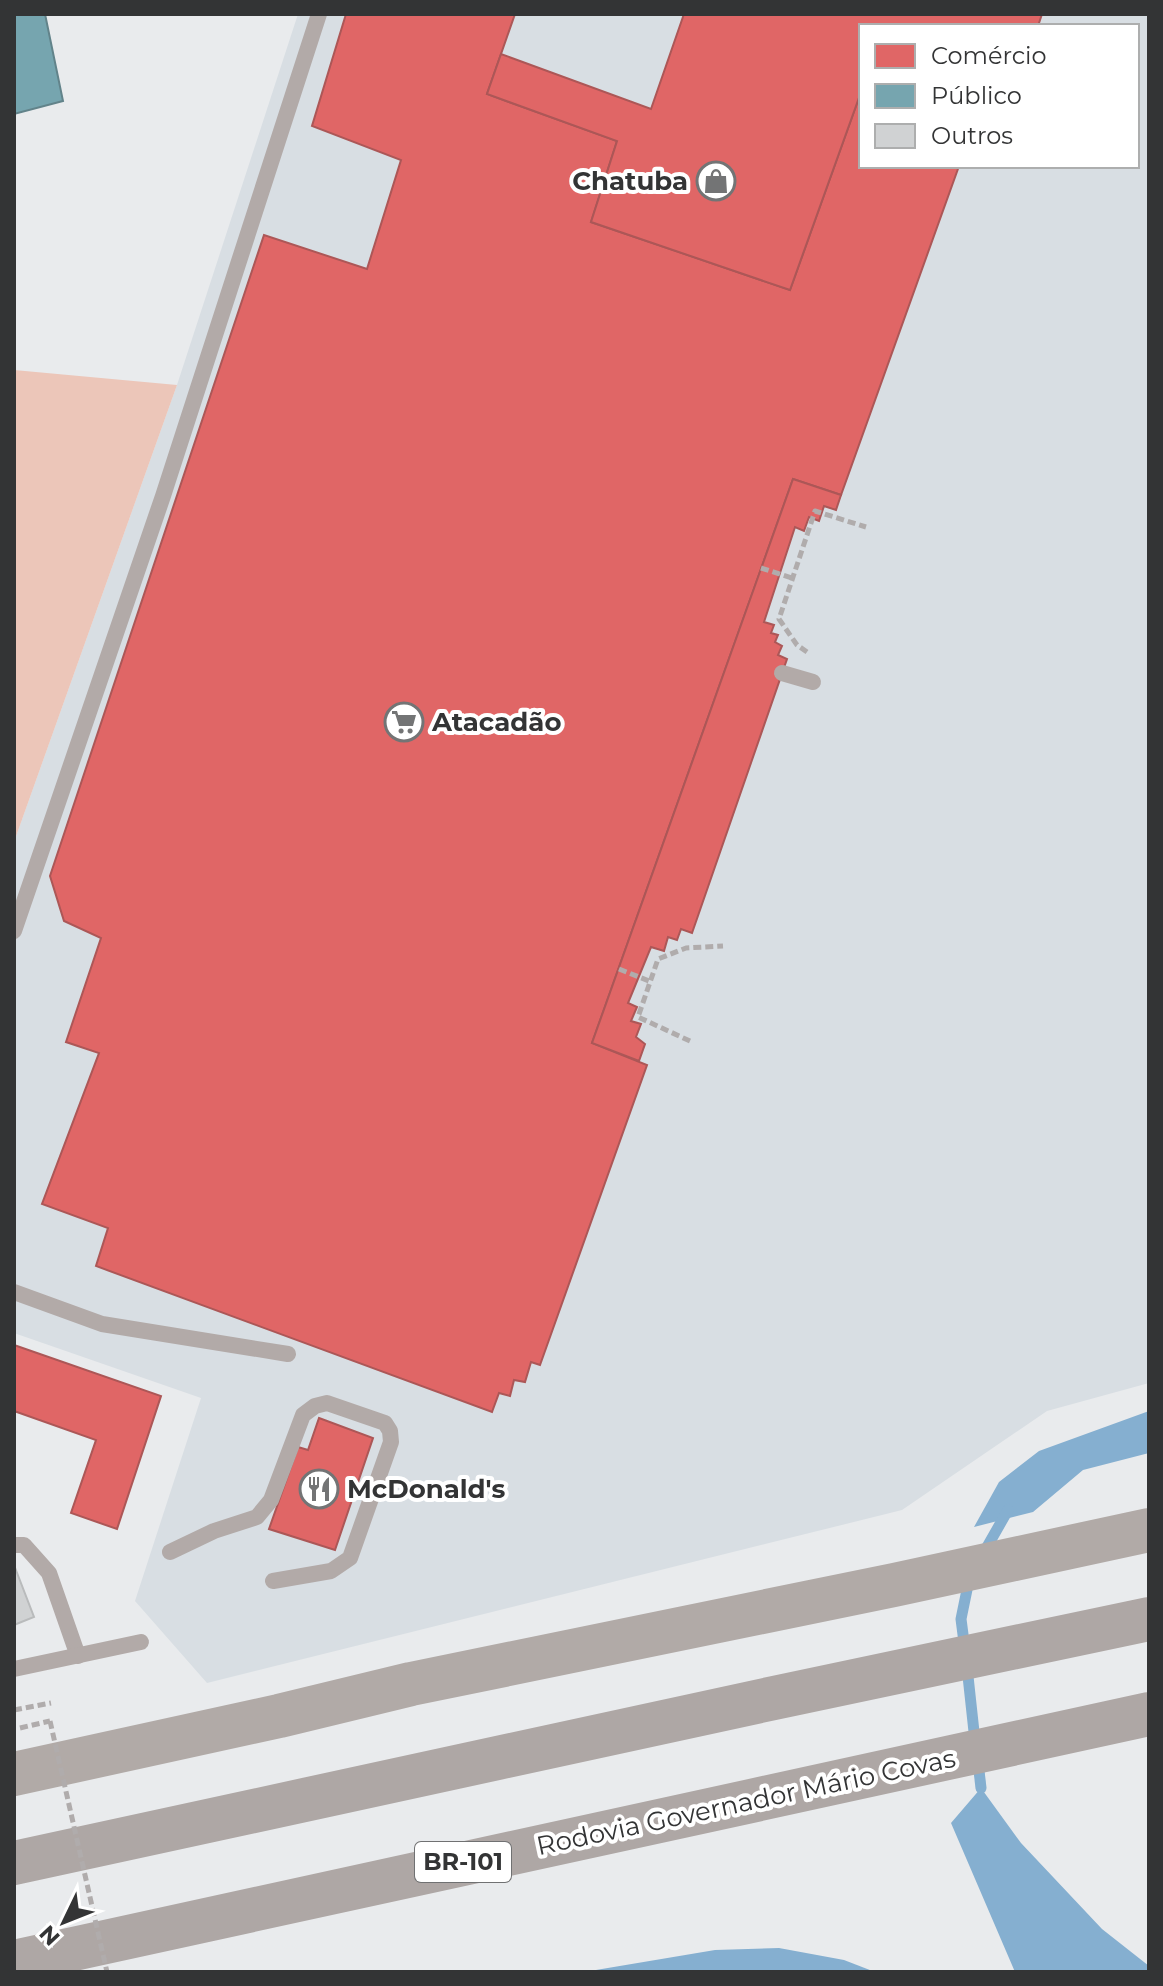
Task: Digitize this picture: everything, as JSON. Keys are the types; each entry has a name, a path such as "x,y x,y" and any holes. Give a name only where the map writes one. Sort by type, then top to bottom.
{"highway":[{"path":"14,1863 713,1710 1149,1619"},
{"name":"Rodovia Governador Mário Covas","path":"14,1962 1149,1714"}],"main road":[{"path":"14,1774 411,1684 1149,1530"}],"lane":[{"path":"14,931 163,496 319,14"},
{"path":"782,673 813,682"},
{"path":"14,1292 102,1324 288,1354"},
{"path":"170,1552 203,1535 257,1517 271,1500 303,1415 315,1406 327,1403 385,1423 391,1442 350,1558 331,1571 273,1581"},
{"path":"14,1545 24,1545 49,1573 78,1656"},
{"path":"14,1669 141,1642"}],"path":[{"path":"809,654 797,645 779,619 815,511 866,527"},
{"path":"761,568 792,578"},
{"path":"690,1041 638,1017 649,981 658,959 686,948 723,946"},
{"path":"619,969 649,981"},
{"path":"14,1710 51,1703"},
{"path":"14,1730 50,1721 107,1972"}],"shaded area":[{"path":"298,14 1149,14 1149,1383 1047,1411 902,1510 207,1683 135,1601 201,1398 14,1333 14,842 177,385"},
{"path":"14,370 177,385 14,842"}],"water":[{"path":"1149,1411 1149,1453 1083,1470 1033,1512 974,1527 999,1482 1039,1451"},
{"path":"981,1788 1021,1843 1102,1929 1149,1966 1149,1972 1015,1972 951,1823"},
{"path":"779,1948 844,1960 875,1972 584,1972 715,1950"}],"building: Comércio":[{"name":"Atacadão","path":"346,14 515,14 487,94 617,141 591,222 790,290 859,98 859,168 958,168 841,495 793,479 592,1043 647,1065 540,1365 531,1362 525,1382 514,1380 510,1396 499,1393 492,1412 96,1266 108,1228 42,1204 99,1053 66,1042 101,938 64,921 50,876 264,235 367,269 401,160 312,126"},
{"name":"Chatuba","path":"684,14 1042,14 1039,24 859,24 859,98 790,290 591,222 617,141 487,94 501,54 651,109"},
{"path":"793,479 841,495 836,510 824,506 819,521 809,517 804,531 795,527 764,622 774,625 771,633 778,635 775,642 782,646 778,655 787,659 692,933 681,929 677,940 668,937 664,951 651,947 628,1003 637,1007 631,1021 641,1024 636,1037 645,1044 639,1061 592,1043"},
{"path":"14,1345 161,1396 117,1529 71,1513 96,1440 14,1411"},
{"name":"McDonald's","path":"319,1418 373,1438 335,1550 269,1529 298,1447 308,1450"}],"building: Público":[{"path":"14,14 45,14 63,101 14,114"}],"building: Outros":[{"path":"14,1565 34,1617 14,1625"}],"waterway":[{"path":"983,1554 1008,1510"},
{"path":"965,1650 961,1619 969,1580"},
{"path":"967,1667 975,1741"},
{"path":"978,1762 981,1788"}],"place":[{"name":"Chatuba","path":"716,181"},
{"name":"Atacadão","path":"404,722"},
{"name":"McDonald's","path":"319,1489"}]}
